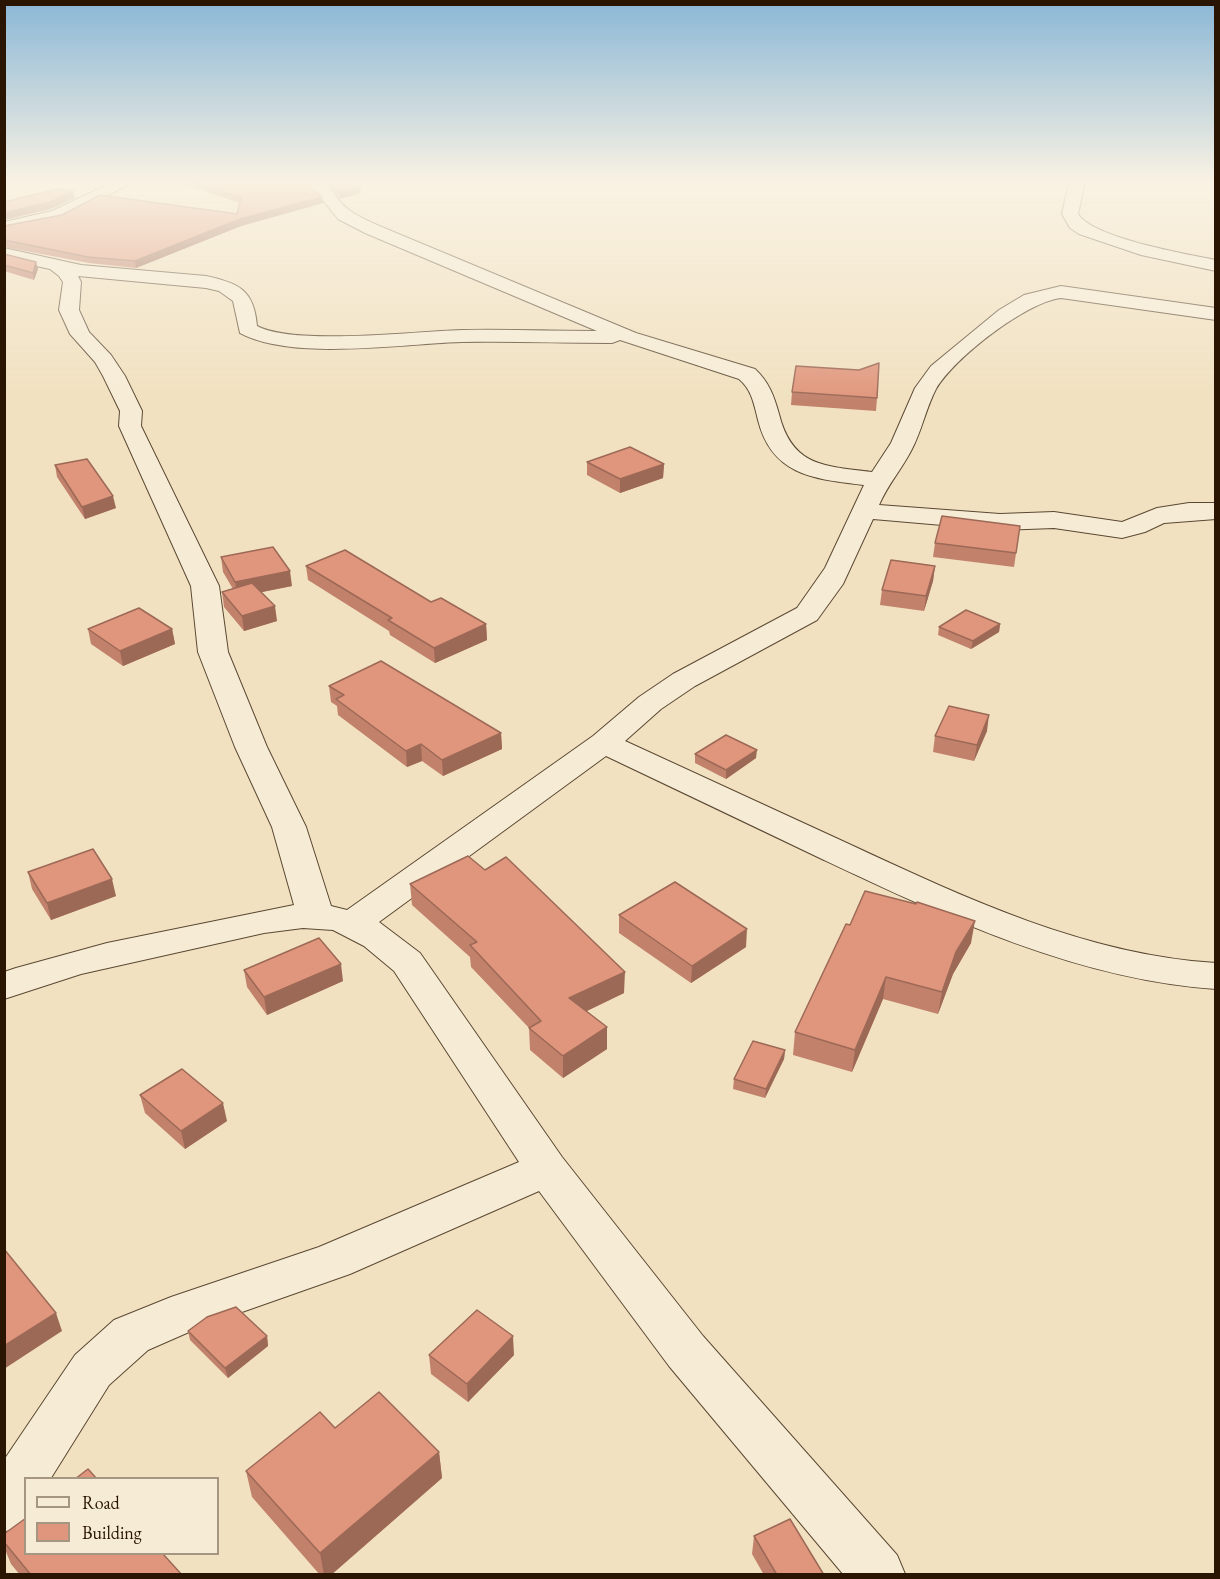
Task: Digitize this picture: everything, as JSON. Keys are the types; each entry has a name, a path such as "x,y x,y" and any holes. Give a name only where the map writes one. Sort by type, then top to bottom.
{"street":[{"path":"14,256 58,267 206,282 224,286 243,299 246,306 246,328 260,338 435,339 478,335 629,337"},
{"path":"435,256 629,337 738,371 756,379 761,385 772,434 794,461 816,469 879,480"},
{"path":"1168,256 1215,266"},
{"path":"58,267 66,272 72,282 68,303 80,334 104,359 128,403 131,411 130,426 205,586 213,651 251,747 334,920"},
{"path":"334,920 604,743 650,703 684,680 807,614 820,600 836,573 879,480 899,452 926,388 938,371 1024,300 1041,294 1071,293 1215,314"},
{"path":"865,511 1000,522 1054,520 1122,530 1136,527 1157,516 1189,511 1215,511"},
{"path":"604,743 896,880 1027,934 1113,959 1185,974 1215,976"},
{"path":"4,986 143,948 266,922 334,920 390,943 407,962 547,1169 686,1351 878,1575"},
{"path":"4,1507 92,1370 131,1335 188,1311 334,1261 547,1169"}],"building":[{"path":"4,256 36,262 33,273 4,265"},
{"path":"82,256 148,256 135,261"},
{"path":"879,363 877,398 792,392 796,366 859,370"},
{"path":"630,447 664,464 620,479 587,462"},
{"path":"87,459 113,496 82,507 55,465"},
{"path":"942,516 1020,526 1016,553 935,543"},
{"path":"273,547 290,571 235,582 221,557"},
{"path":"345,550 431,602 441,598 486,624 434,648 388,620 392,618 306,566"},
{"path":"891,560 935,566 926,596 882,590"},
{"path":"252,583 275,606 242,616 222,592"},
{"path":"139,608 172,629 120,651 88,629"},
{"path":"966,610 1000,624 973,641 939,627"},
{"path":"381,661 501,733 442,760 421,744 406,751 336,699 344,695 329,686"},
{"path":"949,706 989,715 977,745 935,736"},
{"path":"726,735 757,750 726,770 695,754"},
{"path":"93,849 112,879 47,903 28,872"},
{"path":"468,856 485,870 506,857 625,972 569,998 607,1027 563,1056 529,1028 541,1021 470,945 477,942 410,884"},
{"path":"675,882 747,929 692,966 619,915"},
{"path":"865,891 916,904 917,902 975,921 956,952 942,992 886,977 855,1050 795,1032 846,924 850,925"},
{"path":"319,938 341,964 264,997 244,970"},
{"path":"753,1041 785,1050 766,1089 734,1079"},
{"path":"182,1069 223,1103 181,1131 140,1095"},
{"path":"4,1249 56,1313 4,1346"},
{"path":"236,1307 267,1336 225,1368 188,1331 207,1317"},
{"path":"477,1310 513,1336 467,1384 429,1355"},
{"path":"379,1392 439,1452 320,1553 246,1471 320,1412 335,1428"},
{"path":"88,1469 95,1477 78,1477"},
{"path":"24,1519 24,1555 164,1555 182,1575 31,1575 4,1542 4,1534"},
{"path":"790,1519 824,1575 777,1575 754,1536"}]}
